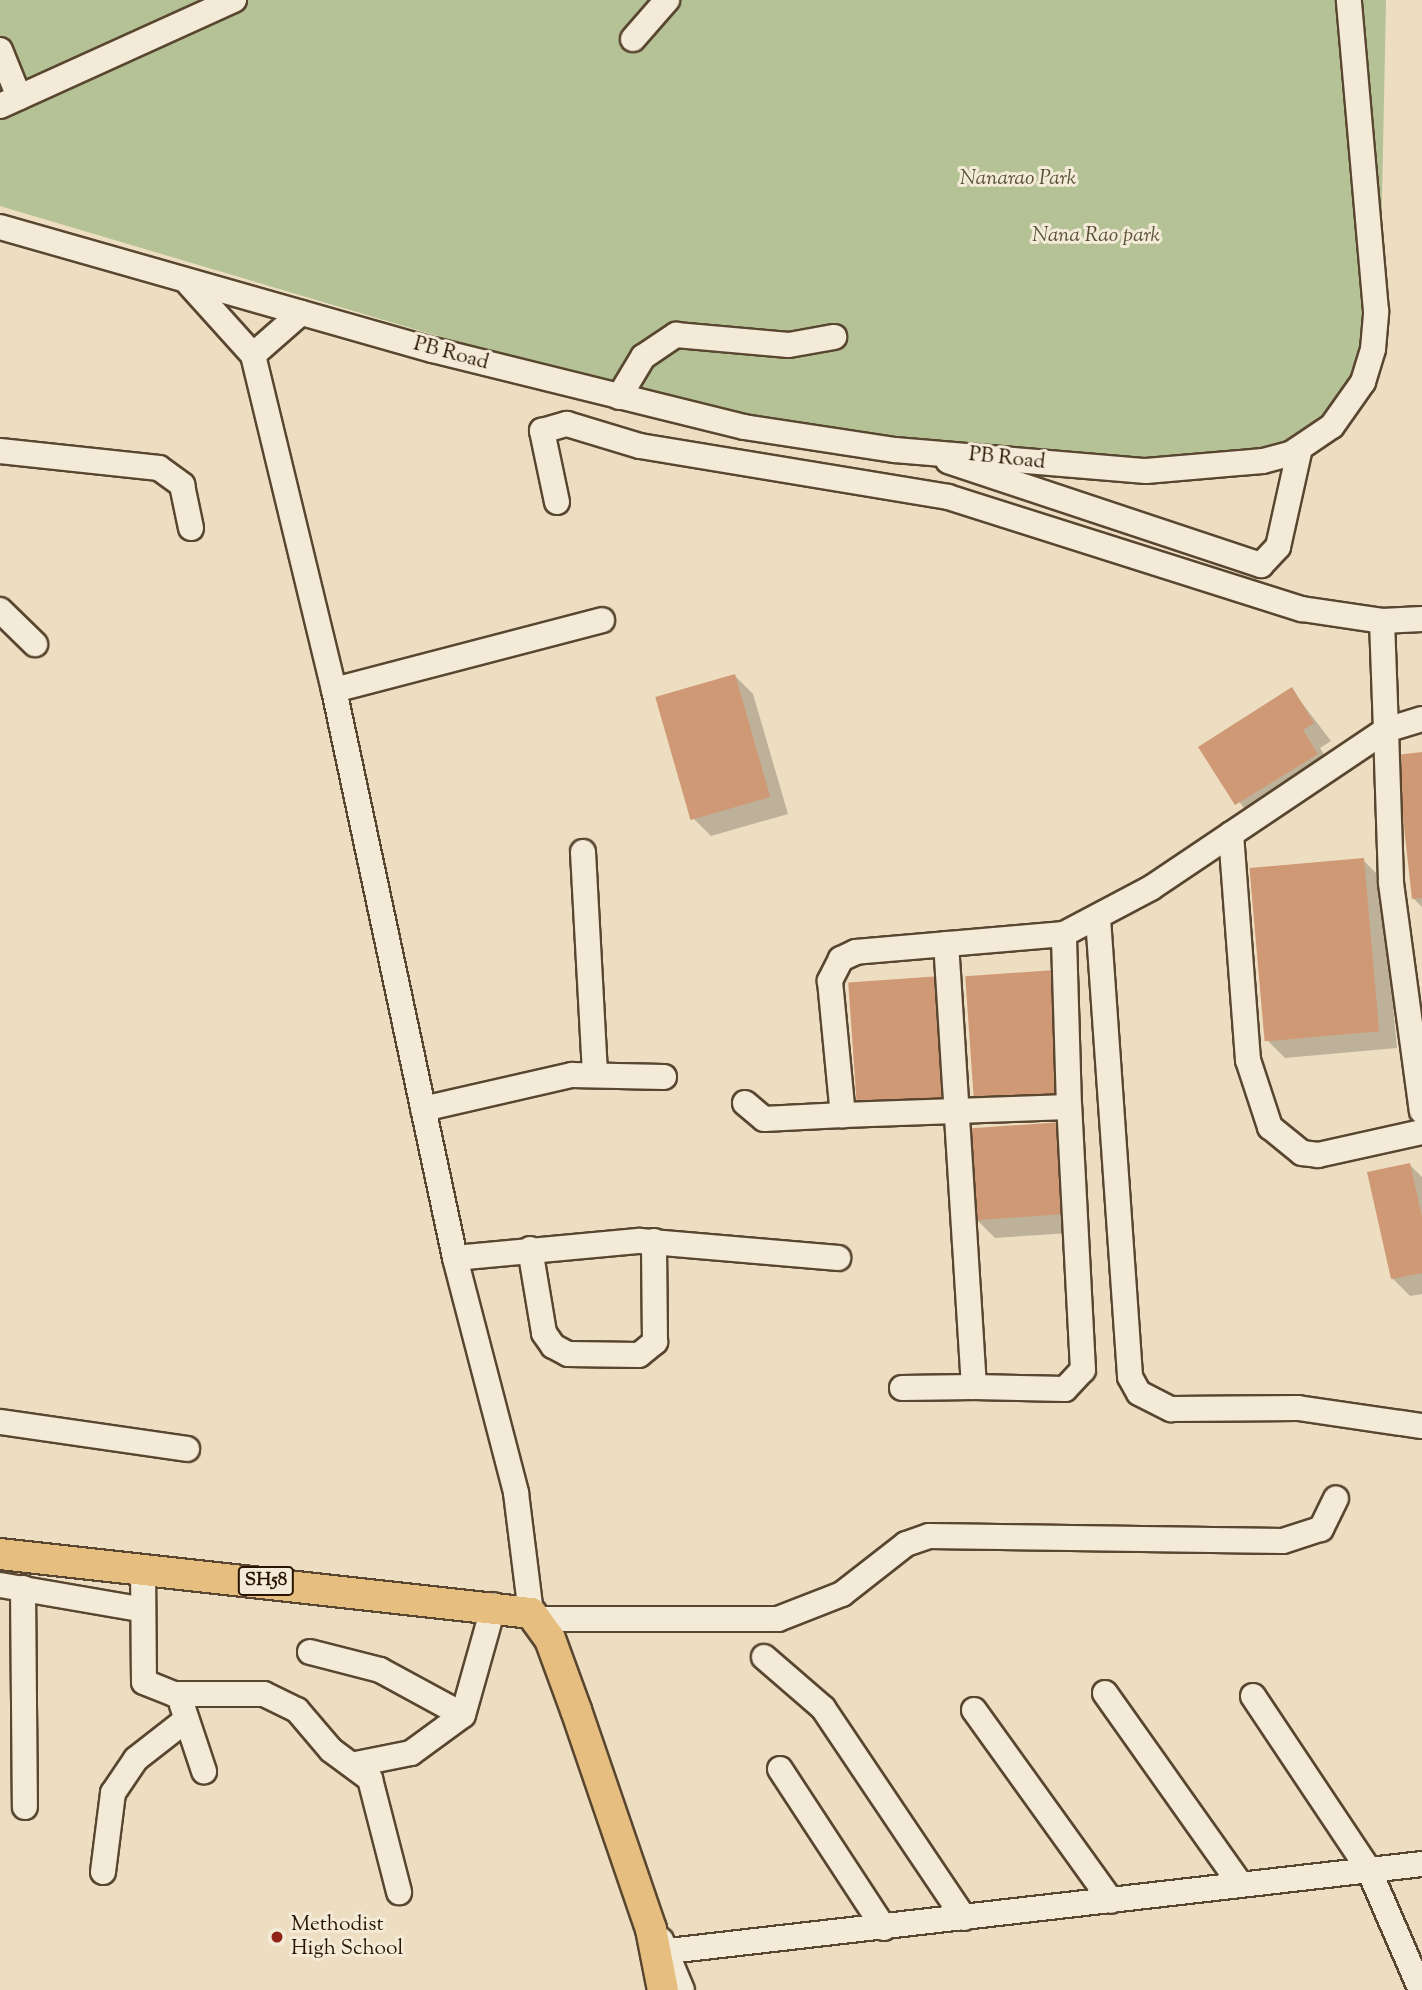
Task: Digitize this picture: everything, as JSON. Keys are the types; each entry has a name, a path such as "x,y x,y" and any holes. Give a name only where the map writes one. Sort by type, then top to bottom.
{"main road":[{"name":"SH58","path":"0,1553 494,1605 535,1616"},
{"path":"535,1616 658,1965"}],"street":[{"path":"0,50 9,102 234,0"},
{"path":"633,39 667,0"},
{"name":"PB Road","path":"0,227 301,313 744,427 923,451 1146,471 1263,461 1300,449 1349,406 1373,349 1376,311 1349,0"},
{"path":"183,280 253,355 334,690 455,1258 516,1493 535,1616 778,1619 842,1594 906,1544 929,1536 1283,1541 1321,1529 1336,1498"},
{"path":"253,355 301,313"},
{"path":"619,397 643,357 676,335 789,345 834,337"},
{"path":"557,502 542,431 567,424 640,446 948,497 1289,605 1382,621 1422,619"},
{"path":"923,451 1051,500 1261,565 1278,547 1300,449"},
{"path":"0,451 159,468 183,485 191,528"},
{"path":"0,610 35,644"},
{"path":"334,690 601,620"},
{"path":"1382,621 1391,883 1422,1111"},
{"path":"844,1115 830,981 834,966 856,952 1064,934 1098,918 1231,834 1386,730 1422,719"},
{"path":"1231,834 1248,1060 1270,1127 1302,1153 1318,1155 1422,1132"},
{"path":"583,852 594,1074"},
{"path":"1098,918 1130,1377 1139,1393 1171,1409 1298,1408 1422,1426"},
{"path":"902,1388 1065,1389 1083,1370 1069,1107 1064,934"},
{"path":"946,944 954,1113 974,1387"},
{"path":"423,1109 594,1074 664,1077"},
{"path":"745,1102 764,1119 1069,1107"},
{"path":"455,1258 530,1249 653,1241 838,1258"},
{"path":"530,1249 544,1333 553,1346 568,1354 639,1355 655,1342 653,1241"},
{"path":"0,1422 187,1449"},
{"path":"143,1568 139,1609 139,1671 154,1689 178,1694 246,1691 286,1702 331,1750 356,1764 378,1798 399,1892"},
{"path":"25,1807 11,1586 139,1609"},
{"path":"356,1764 411,1753 463,1715 494,1605"},
{"path":"310,1652 380,1670 463,1715"},
{"path":"765,1657 823,1708 964,1918"},
{"path":"1105,1693 1241,1885"},
{"path":"178,1694 204,1771"},
{"path":"1253,1696 1369,1870 1421,1990"},
{"path":"975,1710 1111,1901"},
{"path":"103,1871 119,1783 136,1759 186,1720"},
{"path":"780,1769 884,1928"},
{"path":"658,1965 884,1928 1422,1864"},
{"path":"658,1965 682,1990"}],"green space":[{"name":"Nana Rao park","path":"0,0 1386,0 1379,351 1306,455 1091,474 754,430 0,206"}],"building":[{"path":"735,674 770,797 690,820 655,697"},
{"path":"1292,687 1314,723 1303,730 1318,754 1235,805 1198,747"},
{"path":"1422,752 1422,898 1412,899 1396,755"},
{"path":"1364,858 1379,1031 1265,1041 1249,868"},
{"path":"1055,970 1064,1098 974,1104 965,976"},
{"path":"941,976 950,1101 857,1107 848,982"},
{"path":"1062,1122 1068,1214 975,1220 968,1129"},
{"path":"1410,1163 1422,1217 1422,1273 1391,1279 1367,1172"}],"place":[{"name":"Methodist High School","path":"277,1937"}],"park label":[{"name":"Nanarao Park","path":"1018,179"}]}
